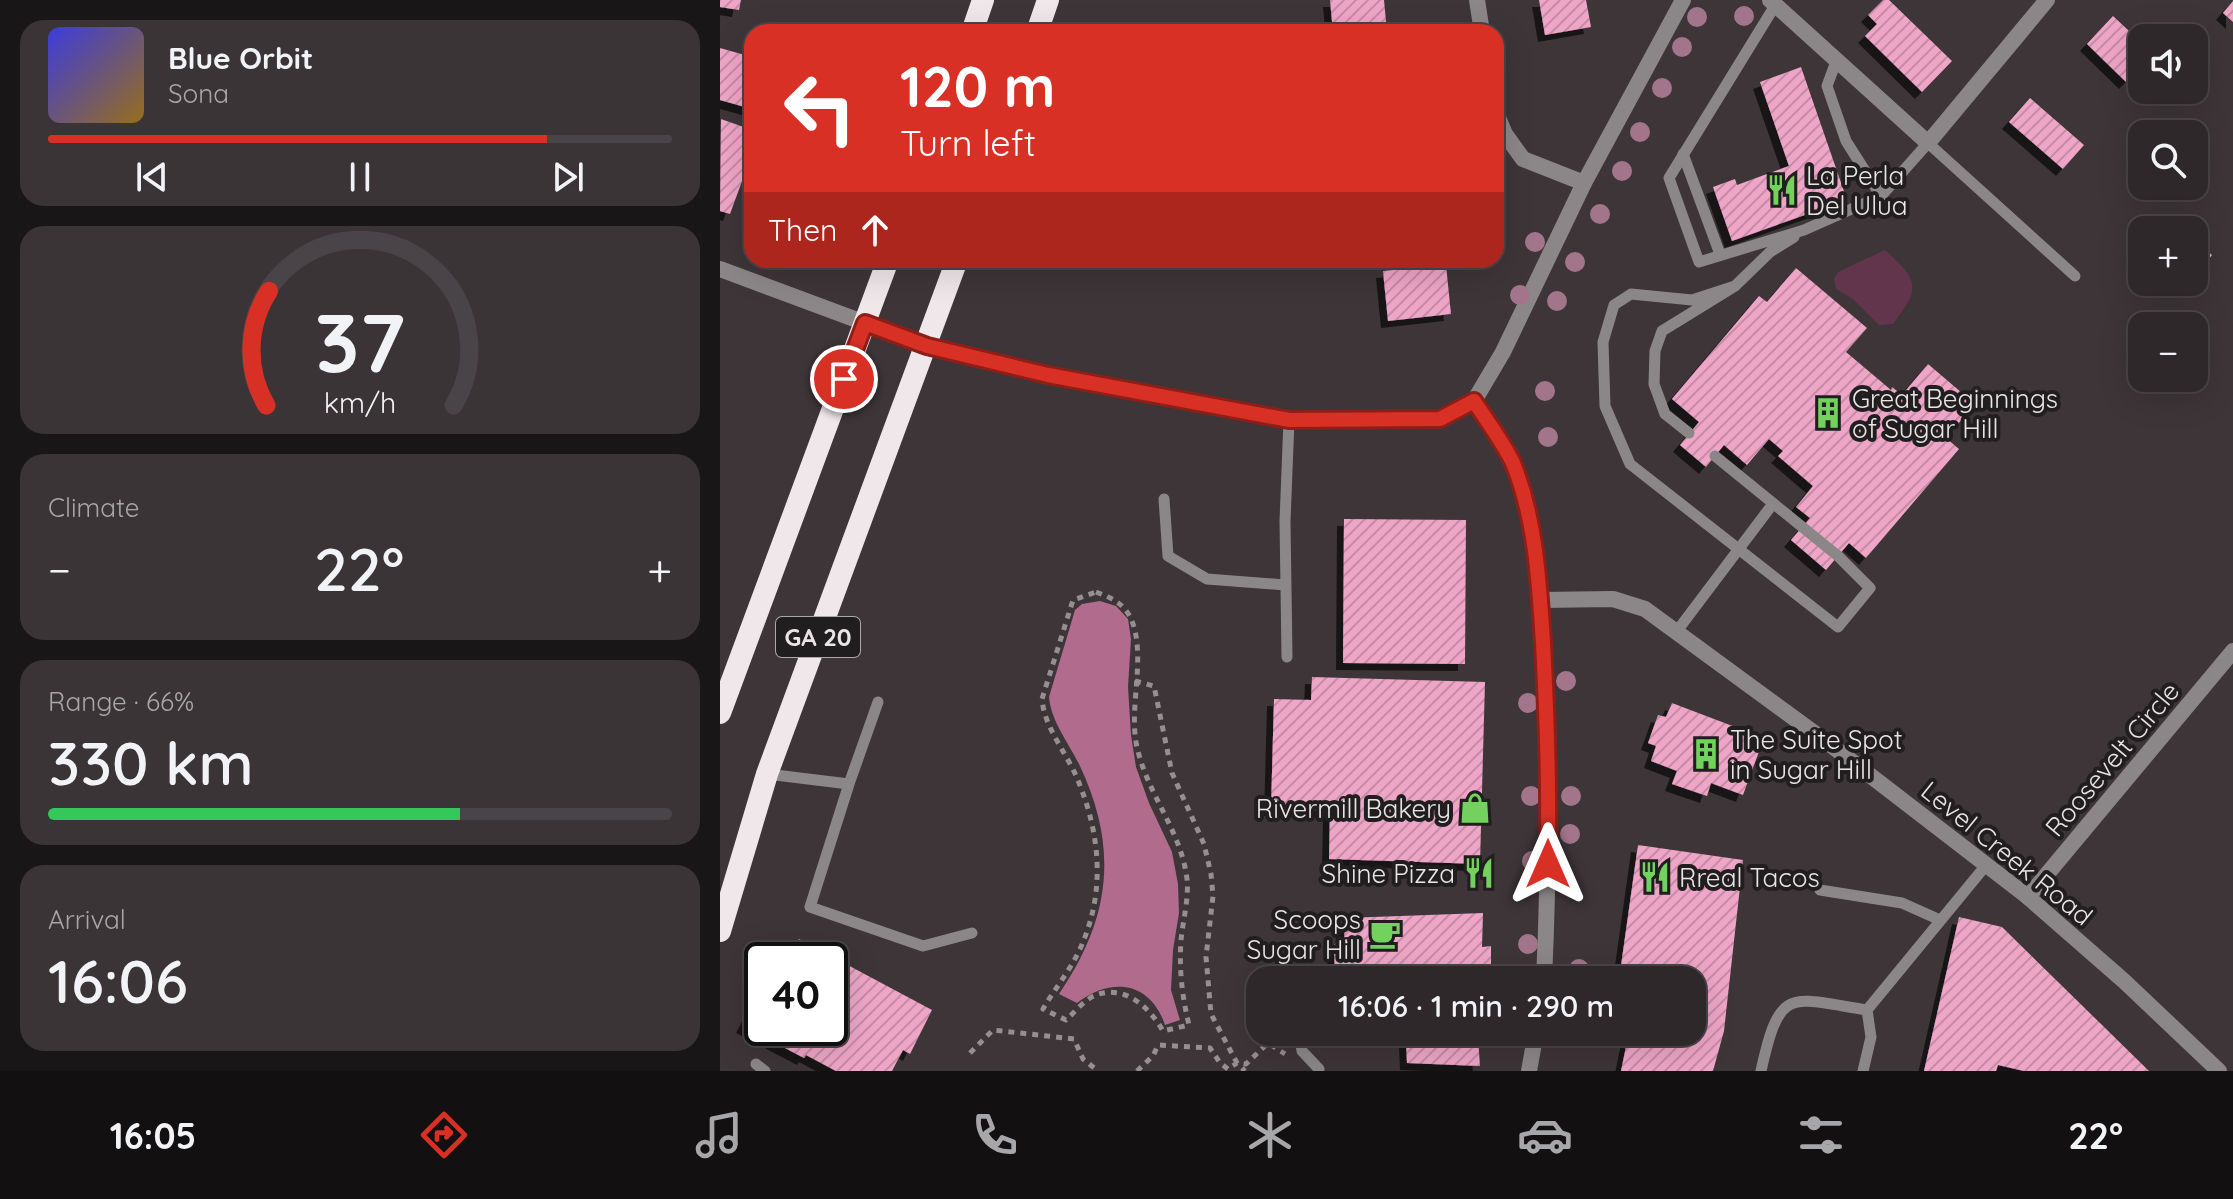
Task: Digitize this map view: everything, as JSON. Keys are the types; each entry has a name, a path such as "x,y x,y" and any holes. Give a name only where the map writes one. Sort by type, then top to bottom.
{"highway":[{"path":"975,24 983,0"},
{"path":"1040,24 1048,0"},
{"name":"GA 20","path":"720,713 885,268"},
{"name":"GA 20","path":"720,931 767,774 954,268"}],"street":[{"path":"1477,0 1481,24"},
{"path":"1544,966 1549,808 1547,723 1540,600 1532,530 1525,498 1511,460 1474,401 1503,352 1584,183 1683,0"},
{"path":"1773,2 1928,143 2047,0"},
{"path":"1504,132 1523,159 1584,183"},
{"path":"720,269 927,346"},
{"name":"Level Creek Road","path":"1540,600 1613,599 1645,609 1677,631 2028,897 2124,981 2219,1071"},
{"name":"Roosevelt Circle","path":"2028,897 2233,651"},
{"path":"1529,1071 1533,1046"}],"lane":[{"path":"1773,2 1669,178 1699,262 1804,230 1881,196 1928,143 2075,276"},
{"path":"1837,59 1827,86 1846,141 1881,196"},
{"path":"1683,154 1720,254"},
{"path":"1689,433 1665,414 1654,384 1655,351 1662,331 1735,286 1770,252 1804,230"},
{"path":"1715,456 1838,556 1870,588 1838,627 1630,464 1605,406 1603,342 1614,305 1631,294 1692,300 1735,286"},
{"path":"927,346 1048,375 1289,420 1440,419 1474,401"},
{"path":"1287,657 1285,521 1289,420"},
{"path":"1164,499 1168,556 1207,579 1286,585"},
{"path":"1677,631 1772,505"},
{"path":"878,702 810,907 923,946 972,933"},
{"path":"767,774 849,784"},
{"path":"1863,1071 1871,1037 1867,1010 1987,864"},
{"path":"1820,890 1902,903 1940,920"},
{"path":"1761,1071 1775,1020 1792,1002 1804,1000 1867,1010"},
{"path":"1301,1046 1302,1051 1322,1070"}],"path":[{"path":"1096,592 1114,599 1127,609 1134,628 1135,681 1133,715 1143,770 1173,829 1182,852 1187,882 1180,967 1189,1025 1163,1031 1155,1017 1140,1002 1114,993 1094,996 1066,1020 1043,1009 1078,954 1092,919 1099,877 1097,844 1077,779 1043,712 1042,699 1073,600 1096,592"},
{"path":"1135,681 1154,686 1172,773 1204,844 1213,896 1206,957 1211,1014 1237,1063 1245,1071"},
{"path":"970,1053 993,1030 1074,1039 1083,1059 1094,1070"},
{"path":"1137,1071 1153,1056 1158,1045 1210,1048 1228,1069 1237,1063 1246,1064 1265,1046"},
{"path":"1273,1046 1294,1060"}],"shaded area":[{"path":"1885,250 1905,270 1910,278 1912,293 1893,324 1879,325 1853,299 1836,289 1834,279 1838,272"},
{"path":"1100,601 1116,606 1128,619 1131,639 1128,687 1136,767 1172,852 1178,884 1179,913 1171,990 1180,1020 1165,1025 1150,999 1128,988 1103,989 1077,1003 1059,994 1090,938 1099,910 1104,882 1104,854 1092,795 1056,723 1049,697 1075,610 1082,604"}],"building":[{"path":"720,0 741,0 739,10 720,7"},
{"path":"1330,0 1384,0 1386,24 1332,24"},
{"path":"1539,0 1586,0 1591,27 1545,35"},
{"path":"1883,0 1889,0 1952,61 1922,92 1865,36 1877,24 1868,15"},
{"path":"2233,1 2233,22 2223,13"},
{"path":"2113,16 2128,30 2128,80 2126,82 2087,44"},
{"path":"720,48 744,55 744,107 720,100"},
{"path":"1801,67 1847,200 1732,241 1713,187 1735,179 1737,185 1789,166 1760,82"},
{"path":"2030,98 2084,145 2063,169 2009,122"},
{"path":"721,119 744,127 744,176 730,214 720,211"},
{"path":"1446,268 1451,314 1388,321 1383,271"},
{"name":"Great Beginnings of Sugar Hill","path":"1796,268 1867,328 1846,352 1891,390 1892,387 1902,395 1928,364 1975,404 1946,438 1959,449 1866,558 1849,543 1826,570 1791,540 1810,518 1796,507 1813,486 1778,456 1783,451 1769,439 1747,465 1724,445 1706,467 1680,445 1699,422 1672,399 1759,296 1767,302"},
{"path":"1344,519 1466,520 1465,664 1343,663"},
{"path":"1312,677 1485,682 1480,864 1329,859 1330,811 1271,809 1274,699 1311,700"},
{"name":"The Suite Spot in Sugar Hill","path":"1672,703 1764,738 1743,795 1711,783 1707,796 1672,784 1677,771 1651,761 1656,746 1648,743 1658,715 1666,717"},
{"path":"1638,845 1743,860 1724,1031 1713,1071 1621,1071 1626,1046 1706,1046 1706,966 1621,966"},
{"path":"1483,913 1482,947 1491,946 1491,966 1335,966 1334,944 1344,943 1345,918"},
{"path":"1959,917 2002,927 2149,1071 2024,1071 1998,1065 1996,1071 1924,1071"},
{"path":"848,965 932,1010 910,1054 903,1050 892,1071 836,1071 806,1055 804,1058 781,1046 848,1046"},
{"path":"1406,1046 1479,1046 1480,1066 1407,1063"}],"place":[{"name":"La Perla Del Ulua","path":"1782,190"},
{"name":"Great Beginnings of Sugar Hill","path":"1828,413"},
{"name":"The Suite Spot in Sugar Hill","path":"1706,754"},
{"name":"Rivermill Bakery","path":"1475,808"},
{"name":"Shine Pizza","path":"1479,873"},
{"name":"Rreal Tacos","path":"1655,877"},
{"name":"Scoops Sugar Hill","path":"1385,934"}],"route":[{"path":"844,379 865,323 927,346 1048,375 1289,420 1440,419 1474,401 1511,460 1525,498 1532,530 1540,600 1547,723 1548,864"}]}
